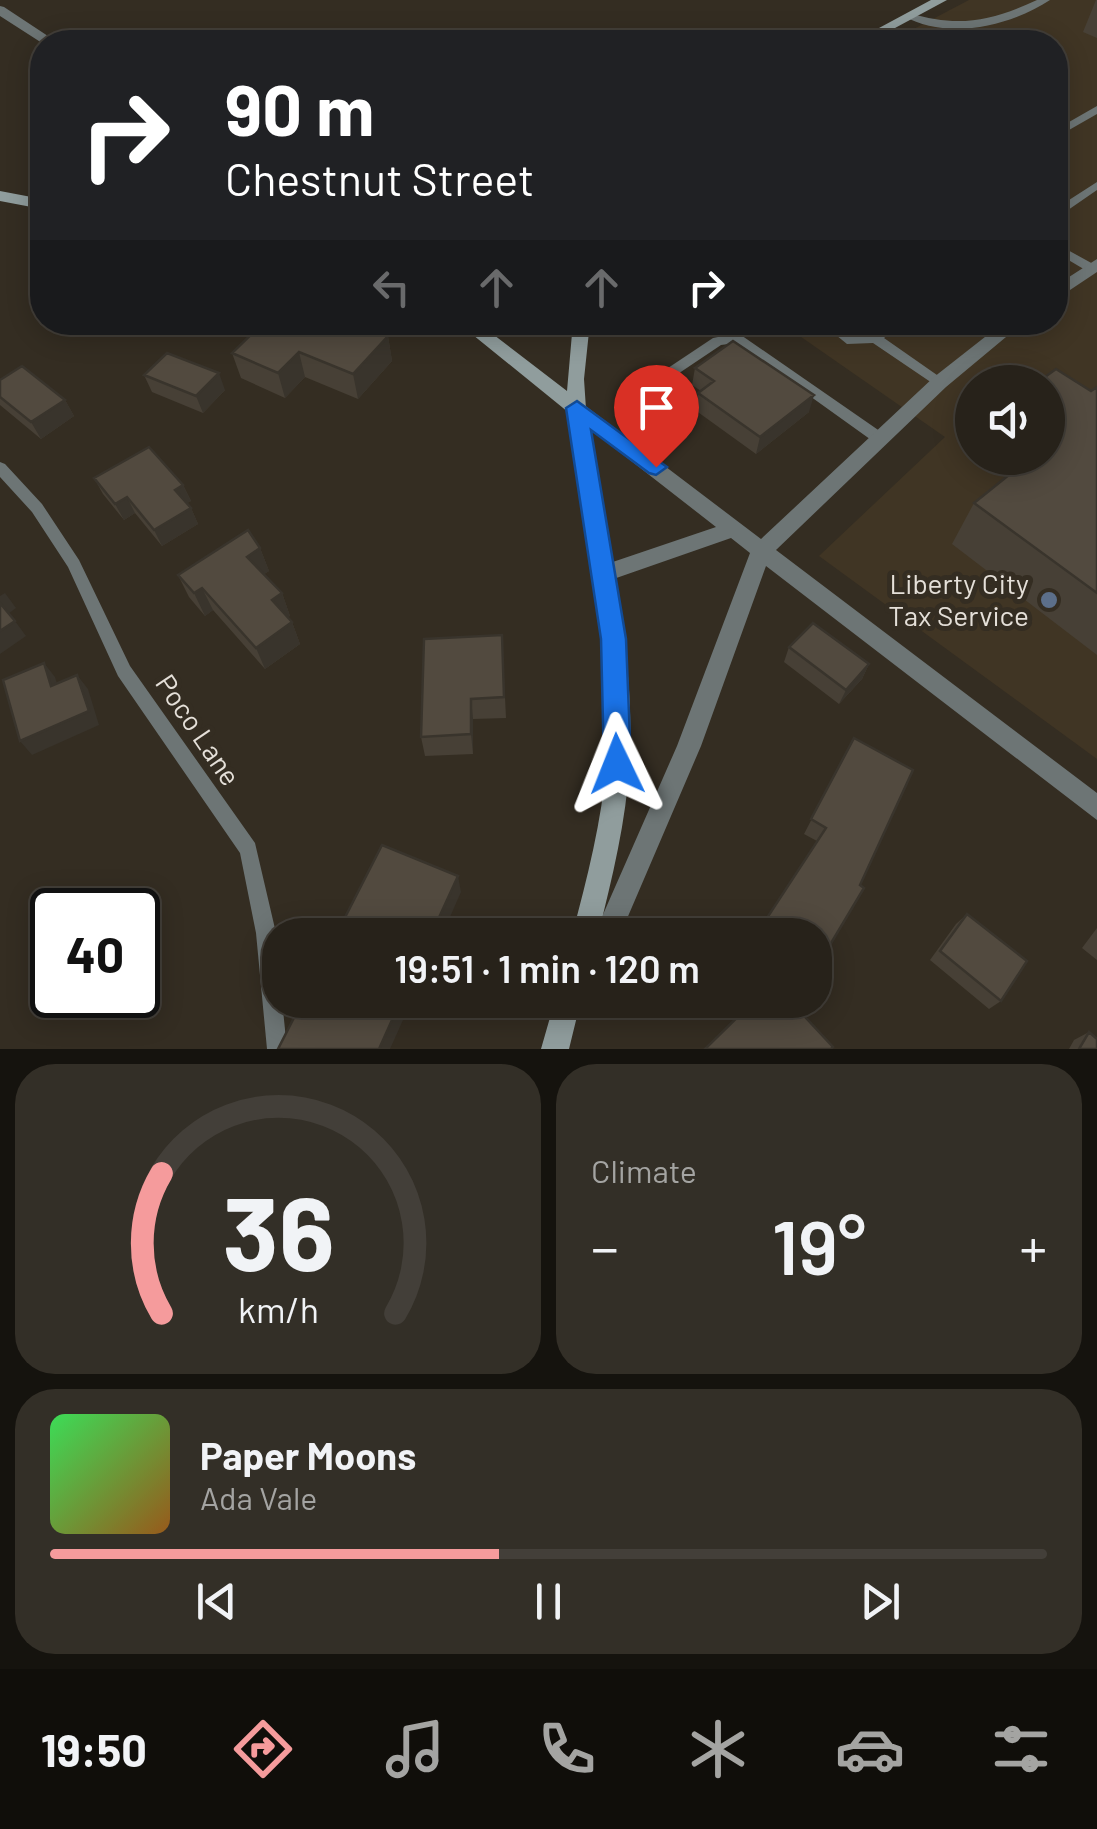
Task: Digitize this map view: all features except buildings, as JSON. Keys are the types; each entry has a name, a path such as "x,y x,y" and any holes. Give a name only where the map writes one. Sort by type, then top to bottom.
{"street":[{"path":"883,30 941,0"},
{"path":"0,10 31,30"},
{"path":"0,196 30,202"},
{"path":"1068,285 1094,266"},
{"path":"481,335 1097,808"},
{"path":"580,335 575,379 577,408 614,639 617,764 608,840 588,918"},
{"path":"614,918 689,746 761,552 940,382 1000,335"},
{"path":"602,574 734,529"},
{"path":"556,1049 564,1018"},
{"path":"556,1049 571,1018"}],"lane":[{"path":"910,16 940,27 977,25 1045,0"},
{"path":"1068,127 1097,109"},
{"path":"1068,206 1097,185"},
{"path":"1068,254 1094,266"},
{"path":"844,335 852,341 879,335"},
{"path":"643,391 718,341 738,338 879,438"},
{"path":"875,338 940,382"},
{"name":"Poco Lane","path":"0,468 37,508 74,564 124,670 248,849 266,933 277,1049"}],"shaded area":[{"path":"969,0 1097,0 1097,759 819,556 945,437 798,335 1068,335 1068,30 912,30"}],"place":[{"name":"Liberty City Tax Service","path":"1049,600"}],"route":[{"path":"617,764 614,639 577,408 656,467"}]}
